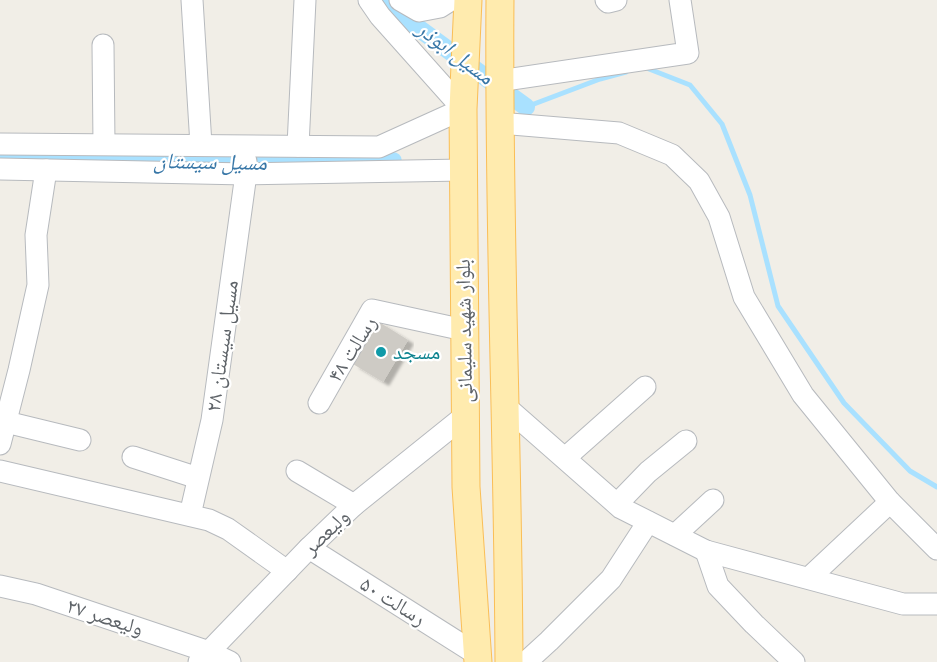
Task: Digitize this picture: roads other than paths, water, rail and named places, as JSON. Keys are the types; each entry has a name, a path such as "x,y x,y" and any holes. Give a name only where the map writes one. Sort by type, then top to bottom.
{"main road":[{"name":"بلوار شهید سلیمانی","path":"468,0 463,109 466,487 478,659"},
{"name":"بلوار شهید سلیمانی","path":"501,1 500,123 509,662"},
{"path":"474,608 509,608"}],"street":[{"path":"192,0 201,145"},
{"path":"298,146 305,0"},
{"path":"0,144 379,147 463,109 380,16 369,0"},
{"path":"400,0 419,11 440,7 451,0"},
{"path":"606,0 608,2 616,0"},
{"path":"500,81 688,53 680,0"},
{"path":"103,45 104,144"},
{"path":"500,123 619,133 672,155 692,174 699,181 719,217 744,297 802,395 890,502 937,549"},
{"name":"مسیل سیستان ۲۸","path":"190,515 212,420 246,174 246,145"},
{"path":"0,169 246,174 463,170"},
{"path":"0,444 6,422 7,386 38,285 36,235 46,170"},
{"name":"رسالت ۴۸","path":"320,403 372,310 464,330"},
{"path":"565,459 645,387"},
{"path":"506,406 617,504 706,551 903,604 937,604"},
{"name":"ولیعصر","path":"204,657 286,571 354,505 466,415"},
{"path":"6,422 80,440"},
{"path":"617,504 648,472 686,441"},
{"path":"133,457 198,478"},
{"path":"0,471 209,520 228,529 286,571"},
{"path":"297,471 354,505"},
{"path":"675,535 713,500"},
{"path":"809,578 890,502"},
{"path":"526,662 610,579 648,522"},
{"name":"رسالت ۵۰","path":"309,548 478,659"},
{"path":"706,551 718,586 794,662"},
{"name":"ولیعصر ۲۷","path":"0,586 36,594 204,657 230,662"}],"waterway":[{"name":"مسیل ابوذر","path":"385,0 391,8 526,107"},
{"path":"644,67 690,85 722,124 750,195 778,306 844,403 910,471 937,487"},
{"path":"526,107 600,79 626,72"},
{"name":"مسیل سیستان","path":"0,158 252,163 393,161"}],"place":[{"name":"مسجد","path":"381,352"}]}
